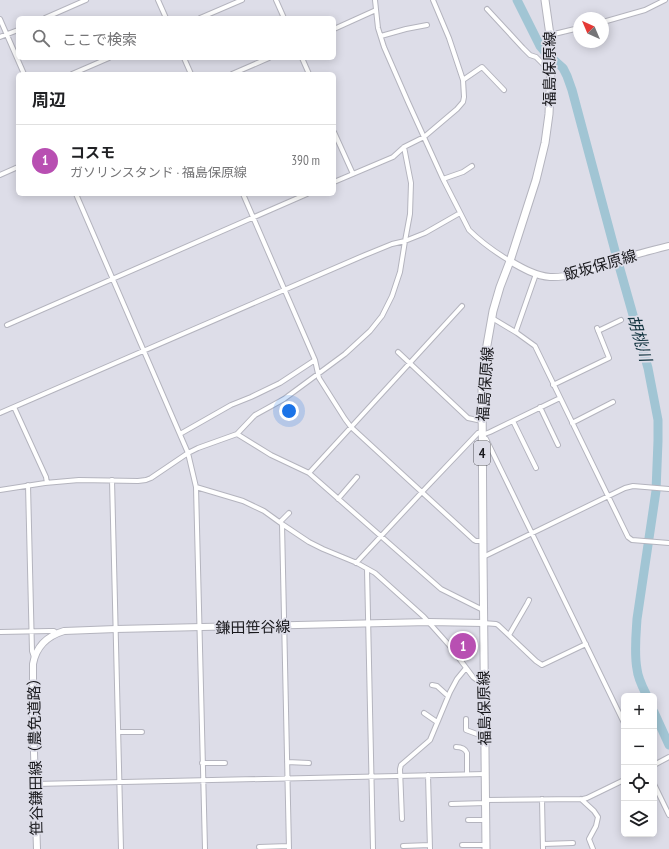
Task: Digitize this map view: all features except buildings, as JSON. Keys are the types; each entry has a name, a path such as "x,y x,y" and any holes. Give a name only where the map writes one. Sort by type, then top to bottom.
{"main road":[{"name":"福島保原線","path":"486,847 482,557 482,385 487,345 500,287 536,180 545,143 549,114 551,52 545,0"}],"street":[{"path":"50,16 86,0"},
{"path":"158,0 165,16"},
{"path":"205,16 242,0"},
{"path":"276,0 283,16"},
{"path":"374,0 380,36 408,102 460,213 474,236 496,253 510,261"},
{"path":"336,181 393,156 404,147 424,137 458,109 463,102 463,80 434,0"},
{"path":"609,20 645,10 665,0"},
{"path":"488,9 530,55 536,57 551,69"},
{"path":"336,28 376,10"},
{"path":"0,19 16,55"},
{"path":"380,36 427,25"},
{"path":"550,34 573,29"},
{"path":"0,37 16,31"},
{"path":"18,60 23,72"},
{"path":"77,72 104,60"},
{"path":"185,60 190,72"},
{"path":"237,72 264,60"},
{"path":"303,60 308,72"},
{"path":"463,80 482,67 504,90"},
{"path":"336,137 352,174"},
{"path":"0,490 28,485 79,480 146,480 188,453 202,446 237,434 255,415 284,399 345,354 370,331 382,316 392,296 400,272 410,214 411,183 404,147"},
{"path":"443,179 463,172 472,166"},
{"path":"0,175 16,168"},
{"path":"77,196 188,453 196,487 205,849"},
{"path":"244,196 315,360 319,378 345,420 474,540 483,541"},
{"path":"7,325 303,196"},
{"path":"0,413 365,255 392,244 405,241 430,230 460,213"},
{"name":"飯坂保原線","path":"510,261 536,274 550,277 563,276 669,246"},
{"path":"517,333 516,330 536,274"},
{"path":"309,473 462,306"},
{"path":"492,318 535,346 627,536 632,540 669,543"},
{"path":"553,385 609,358 597,329 621,320"},
{"path":"398,352 468,418 482,421"},
{"path":"180,434 231,405 280,383 315,360"},
{"path":"356,563 478,433 482,435 560,398"},
{"path":"572,423 613,402"},
{"path":"14,407 46,477 47,483"},
{"path":"540,408 558,444"},
{"path":"513,421 536,468"},
{"path":"237,434 271,455 309,473 441,589 483,610"},
{"path":"482,435 488,443 621,716"},
{"path":"338,499 357,477"},
{"path":"112,480 121,849"},
{"path":"28,485 32,651 34,657"},
{"path":"482,557 625,488 633,486 669,489"},
{"path":"196,487 243,501 264,511 309,542 375,573 429,622 449,645 473,677 481,683 484,683"},
{"path":"259,847 289,847 281,523 289,513"},
{"path":"367,569 373,849"},
{"path":"509,635 529,600"},
{"name":"鎌田笹谷線","path":"34,657 44,642 56,634 64,631 429,622 483,623"},
{"path":"483,623 496,624 542,665 586,644"},
{"path":"0,632 50,631 56,634"},
{"name":"笹谷鎌田線（農免道路）","path":"34,657 33,720 37,849"},
{"path":"402,819 400,769 402,764 431,738 457,678 466,668"},
{"path":"432,685 438,686 448,696"},
{"path":"424,713 437,722"},
{"path":"466,719 466,730 485,737"},
{"path":"118,732 142,732"},
{"path":"456,747 466,750 467,774"},
{"path":"657,763 669,757"},
{"path":"287,762 309,763"},
{"path":"202,763 225,763"},
{"path":"35,784 485,774"},
{"path":"403,846 430,847 428,775"},
{"path":"451,804 486,801 581,799 587,798 621,781"},
{"path":"657,790 669,815"},
{"path":"581,799 594,811 598,817 596,826 589,839 593,849"},
{"path":"542,800 543,847 573,843"},
{"path":"468,820 486,820"},
{"path":"462,845 486,847"}],"waterway":[{"name":"胡桃川","path":"517,0 540,46 563,68 572,90 648,368 658,420 656,491 637,619 636,657 638,673 646,693"},
{"name":"胡桃川","path":"657,719 669,745"}],"place":[{"name":"コスモ","path":"463,646"}]}
